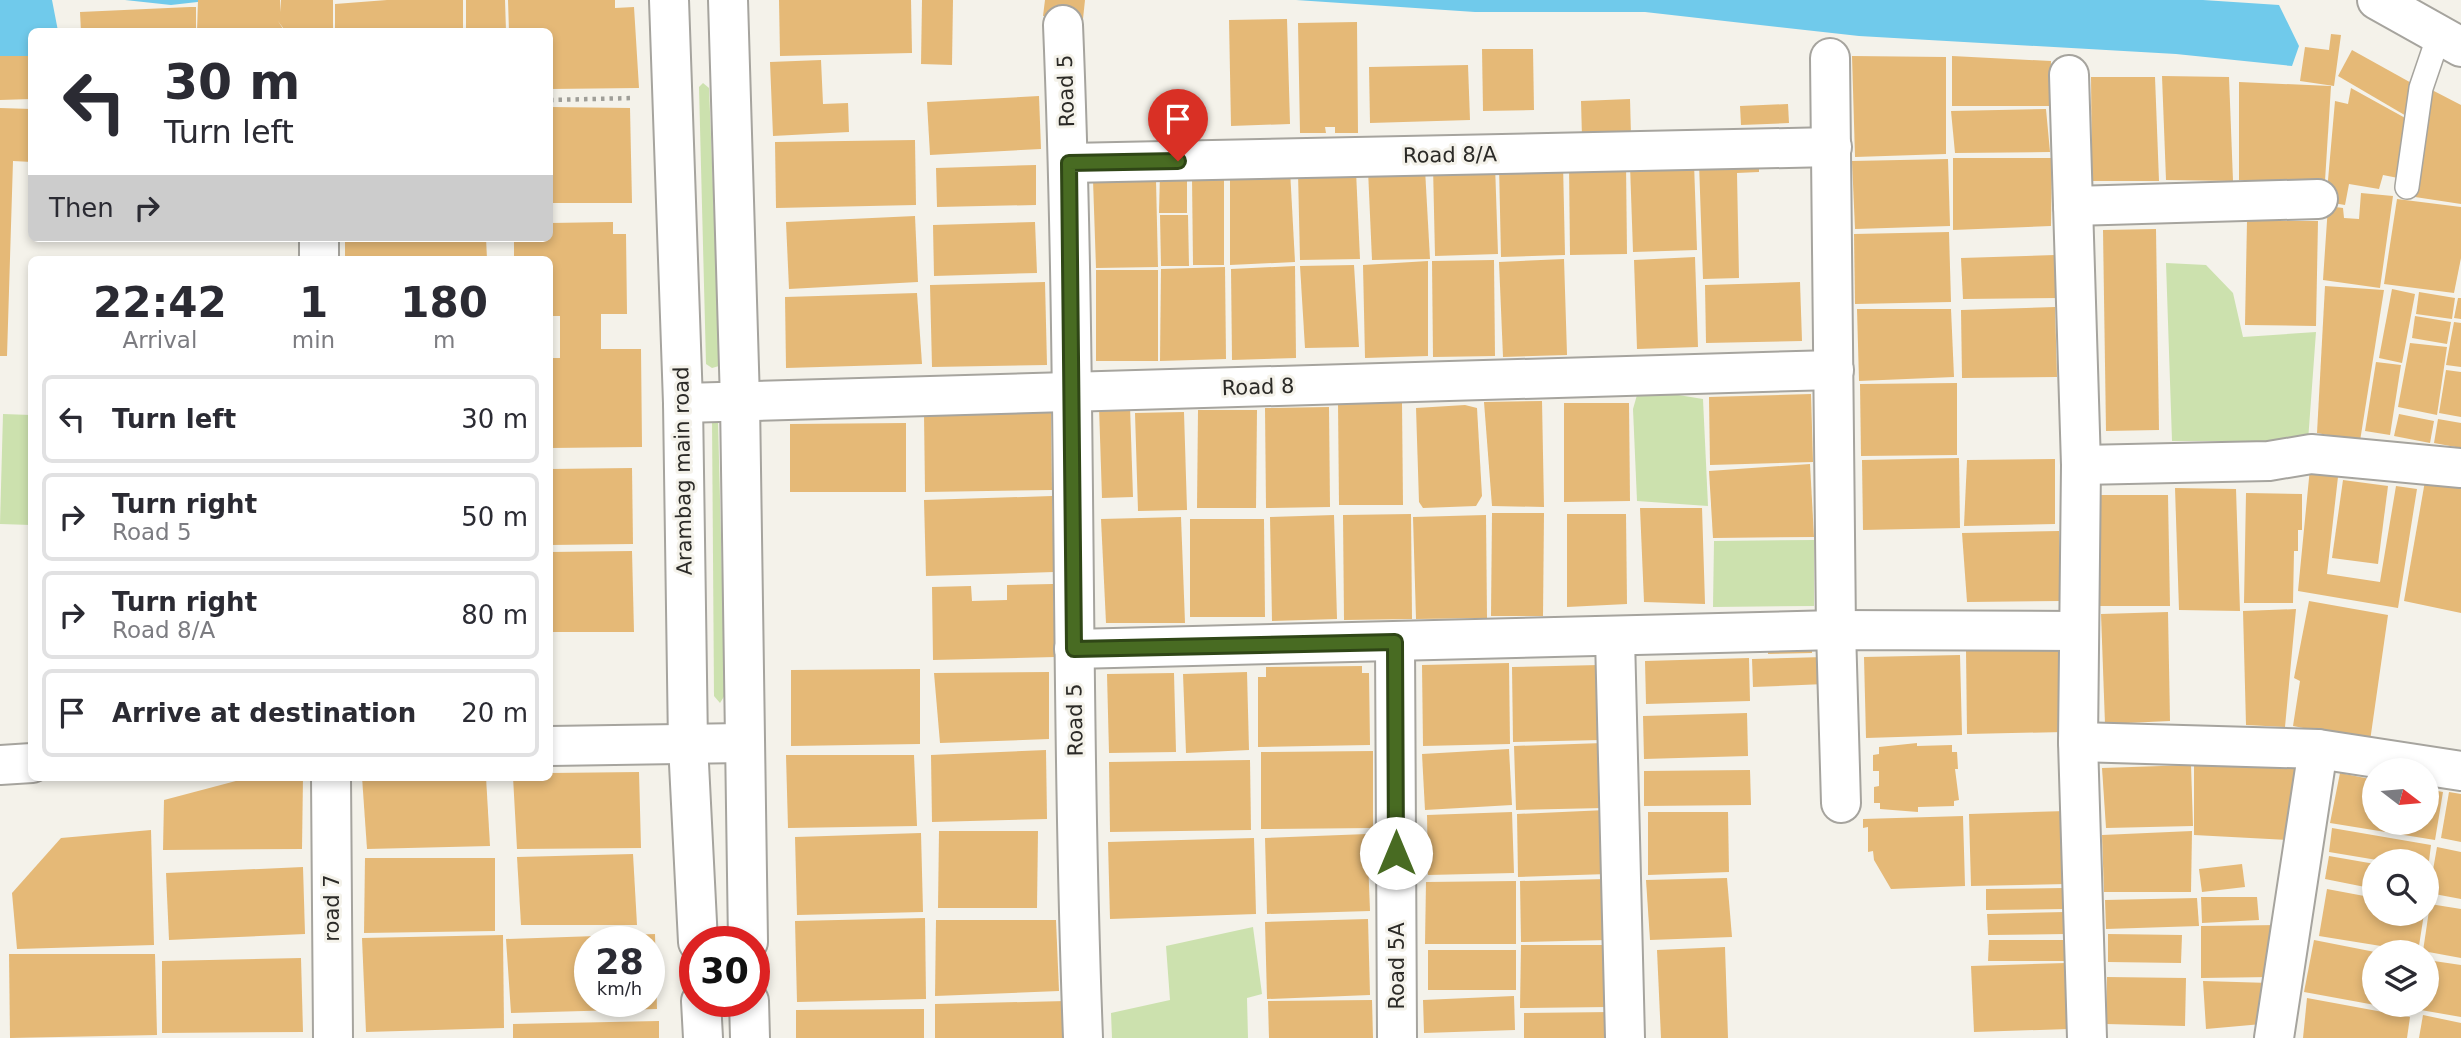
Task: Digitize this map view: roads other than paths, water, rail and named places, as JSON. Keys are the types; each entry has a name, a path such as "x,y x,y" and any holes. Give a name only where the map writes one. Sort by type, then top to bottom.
{"street":[{"name":"Arambag main road","path":"668,0 683,402 688,744 697,926"},
{"path":"728,0 740,401 748,926"},
{"path":"2377,0 2450,41"},
{"name":"Road 5","path":"1063,25 1069,163 1074,649 1083,1038"},
{"path":"1830,58 1836,629 1841,803"},
{"path":"2069,75 2081,465 2078,743 2087,1038"},
{"name":"Road 8/A","path":"1069,163 1832,148"},
{"path":"2073,206 2318,199"},
{"name":"Road 8","path":"683,402 1834,370"},
{"path":"2081,465 2269,461 2311,454 2461,468"},
{"path":"1074,649 1615,638 1836,629 2079,631"},
{"path":"1615,638 1626,1038"},
{"name":"Road 5A","path":"1395,642 1397,1038"},
{"path":"553,746 743,743"},
{"path":"2078,743 2318,749 2461,771"},
{"path":"2274,1038 2318,749"},
{"path":"0,765 28,763"},
{"name":"road 7","path":"331,781 333,1038"},
{"path":"702,1017 703,1038"},
{"path":"749,1017 750,1038"}],"lane":[{"path":"2407,187 2421,88 2450,41"}],"water":[{"path":"0,0 52,0 57,28 28,28 28,57 0,57"},
{"path":"125,0 215,0 171,5"},
{"path":"1296,0 2203,0 2279,5 2299,46 2292,66 2176,54 1859,36 1645,12 1475,12"}]}
